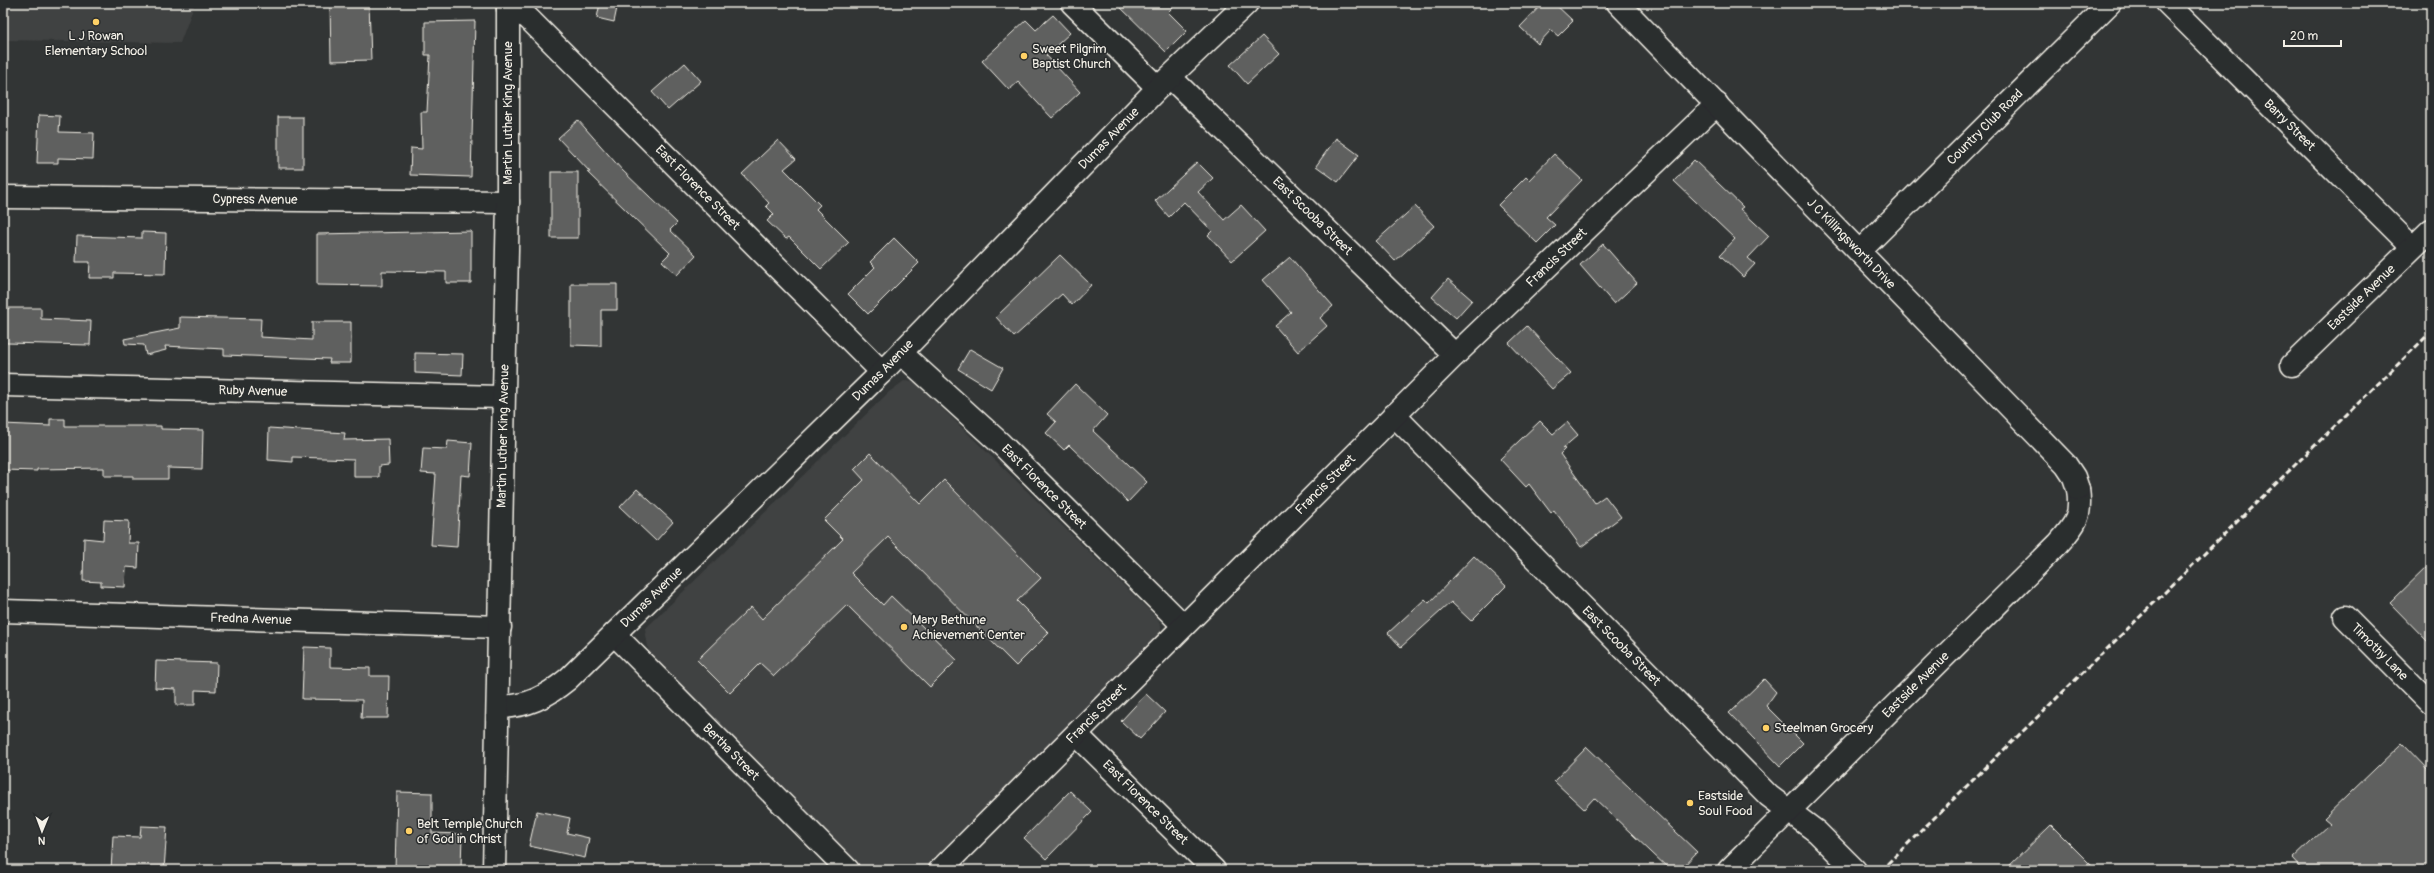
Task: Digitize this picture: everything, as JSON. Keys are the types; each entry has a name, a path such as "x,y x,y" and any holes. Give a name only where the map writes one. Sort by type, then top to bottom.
{"street":[{"name":"East Scooba Street","path":"1072,3 1164,82 1455,355"},
{"name":"Dumas Avenue","path":"498,707 521,705 552,692 614,634 882,372 1164,82 1247,3"},
{"name":"J C Killingsworth Drive","path":"1618,3 2066,465 2074,477 2078,489"},
{"name":"Country Club Road","path":"1860,251 2110,3"},
{"name":"Barry Street","path":"2167,3 2412,246"},
{"name":"Martin Luther King Avenue","path":"494,870 500,627 502,397 508,202 508,6"},
{"name":"East Florence Street","path":"508,6 527,17 882,372"},
{"name":"Francis Street","path":"940,870 1078,735 1183,625 1394,415 1717,104"},
{"name":"Cypress Avenue","path":"3,197 508,202"},
{"name":"Eastside Avenue","path":"2292,365 2412,246 2431,230"},
{"name":"East Florence Street","path":"901,353 1001,444 1183,625"},
{"name":"Ruby Avenue","path":"3,385 502,397"},
{"name":"East Scooba Street","path":"1394,415 1769,796 1817,832 1855,870"},
{"name":"Eastside Avenue","path":"1729,870 2058,544 2078,519 2081,505 2078,489"},
{"name":"Fredna Avenue","path":"3,610 500,627"},
{"name":"Timothy Lane","path":"2345,617 2431,704"},
{"name":"Bertha Street","path":"614,634 848,870"},
{"name":"East Florence Street","path":"1078,735 1214,870"}],"shaded area":[{"name":"L J Rowan Elementary School","path":"3,3 195,3 180,43 3,40"},
{"name":"Mary Bethune Achievement Center","path":"904,381 915,382 1156,617 1161,625 1161,634 970,830 925,870 861,870 649,653 645,629 889,392"}],"building":[{"path":"330,3 369,3 371,60 331,61"},
{"path":"600,3 618,3 614,22 597,18"},
{"path":"1116,3 1177,3 1168,12 1187,31 1166,52"},
{"path":"1543,3 1554,3 1573,21 1558,36 1551,30 1538,44 1520,27"},
{"path":"1053,15 1070,33 1046,55 1080,92 1052,118 1018,82 1009,90 982,61 1026,20 1036,30"},
{"path":"475,21 471,177 410,175 411,148 422,149 421,112 427,112 430,55 425,55 425,22"},
{"path":"1262,36 1279,54 1247,84 1230,65"},
{"path":"685,63 701,81 668,110 652,92"},
{"path":"39,115 60,116 59,132 94,133 93,159 58,158 58,163 37,163"},
{"path":"278,117 303,117 303,168 278,168"},
{"path":"578,120 622,170 677,223 670,230 696,255 677,275 662,261 670,253 587,172 590,172 558,138"},
{"path":"1336,138 1359,155 1338,182 1316,166"},
{"path":"778,140 796,159 784,169 820,205 816,209 849,242 821,269 789,237 786,239 767,221 774,214 766,206 769,203 742,174"},
{"path":"1554,154 1582,180 1546,217 1555,225 1537,243 1498,205 1526,177 1529,180"},
{"path":"1694,160 1743,207 1740,209 1769,236 1748,258 1755,264 1743,277 1720,255 1735,239 1674,181"},
{"path":"1197,162 1213,178 1198,192 1224,220 1241,205 1265,231 1232,261 1208,235 1212,231 1184,202 1169,217 1155,201"},
{"path":"551,172 578,172 578,238 551,238"},
{"path":"1415,206 1434,226 1395,261 1376,241"},
{"path":"471,231 471,283 446,283 446,272 382,271 382,286 317,285 317,234"},
{"path":"142,232 166,233 165,274 114,273 114,278 89,278 90,262 76,262 77,236 142,238"},
{"path":"894,238 919,263 868,314 848,294 875,267 870,262"},
{"path":"1603,244 1637,283 1614,304 1580,265"},
{"path":"1060,255 1091,285 1072,305 1062,294 1014,337 996,317"},
{"path":"1290,257 1333,306 1320,318 1327,326 1298,352 1275,326 1291,312 1263,280"},
{"path":"1448,279 1472,300 1456,318 1432,297"},
{"path":"571,284 617,284 617,310 601,310 601,346 571,345"},
{"path":"6,308 41,308 41,319 91,321 90,345 6,343"},
{"path":"180,317 261,319 260,337 312,340 312,322 351,322 351,363 329,363 330,359 224,355 224,349 165,346 166,350 146,355 144,345 125,344 124,339 180,328"},
{"path":"1527,326 1571,373 1552,389 1509,343"},
{"path":"970,349 1003,368 991,389 958,369"},
{"path":"415,353 463,354 462,375 415,373"},
{"path":"1075,384 1107,415 1093,431 1147,482 1128,502 1069,445 1064,450 1046,433 1056,422 1047,414"},
{"path":"50,419 65,419 65,426 161,426 161,429 203,430 202,469 168,468 168,479 133,479 133,476 104,476 104,468 37,469 37,471 3,470 3,424 50,426"},
{"path":"1540,421 1553,434 1567,422 1578,435 1563,448 1565,449 1560,454 1595,503 1605,496 1621,517 1581,547 1554,510 1551,513 1529,484 1526,487 1500,459"},
{"path":"269,428 345,433 344,440 388,439 389,465 379,466 379,477 354,477 354,459 293,457 293,462 268,460"},
{"path":"448,441 472,443 470,476 461,475 457,547 431,545 436,474 421,473 423,448 447,449"},
{"path":"870,453 920,504 944,480 1041,578 1017,601 1049,633 1016,666 888,537 851,573 883,605 891,596 957,660 930,687 847,605 774,676 760,663 730,693 697,660 751,607 762,619 843,539 824,520 864,480 854,469"},
{"path":"637,489 673,522 656,541 620,507"},
{"path":"104,520 129,521 128,543 139,543 138,568 126,567 125,587 101,586 101,582 83,581 84,538 103,540"},
{"path":"1474,556 1506,586 1471,621 1451,602 1401,647 1388,633 1425,599 1429,603"},
{"path":"2431,563 2431,645 2390,603"},
{"path":"304,647 330,648 330,667 370,668 370,676 389,676 388,718 361,718 362,700 302,699"},
{"path":"156,661 217,663 216,691 195,690 195,705 176,705 176,689 155,688"},
{"name":"Steelman Grocery","path":"1764,679 1776,692 1766,706 1803,743 1780,766 1729,713"},
{"path":"1146,694 1165,712 1140,739 1121,721"},
{"path":"2402,743 2431,773 2431,870 2302,870 2292,859 2330,823 2324,818"},
{"path":"1587,747 1697,852 1680,870 1670,870 1594,798 1584,809 1554,781"},
{"path":"1070,791 1092,812 1046,859 1024,838"},
{"name":"Belt Temple Church of God in Christ","path":"397,792 432,793 432,833 462,834 461,868 395,870"},
{"path":"537,811 570,818 567,833 589,838 585,858 529,846"},
{"path":"2051,825 2096,870 2005,870"},
{"path":"141,826 167,827 164,870 111,870 113,836 140,837"}],"railway":[{"path":"1881,870 2431,332"}],"place":[{"name":"L J Rowan Elementary School","path":"96,22"},
{"name":"Sweet Pilgrim Baptist Church","path":"1024,56"},
{"name":"Mary Bethune Achievement Center","path":"904,627"},
{"name":"Steelman Grocery","path":"1766,728"},
{"name":"Eastside Soul Food","path":"1690,803"},
{"name":"Belt Temple Church of God in Christ","path":"409,831"}]}
